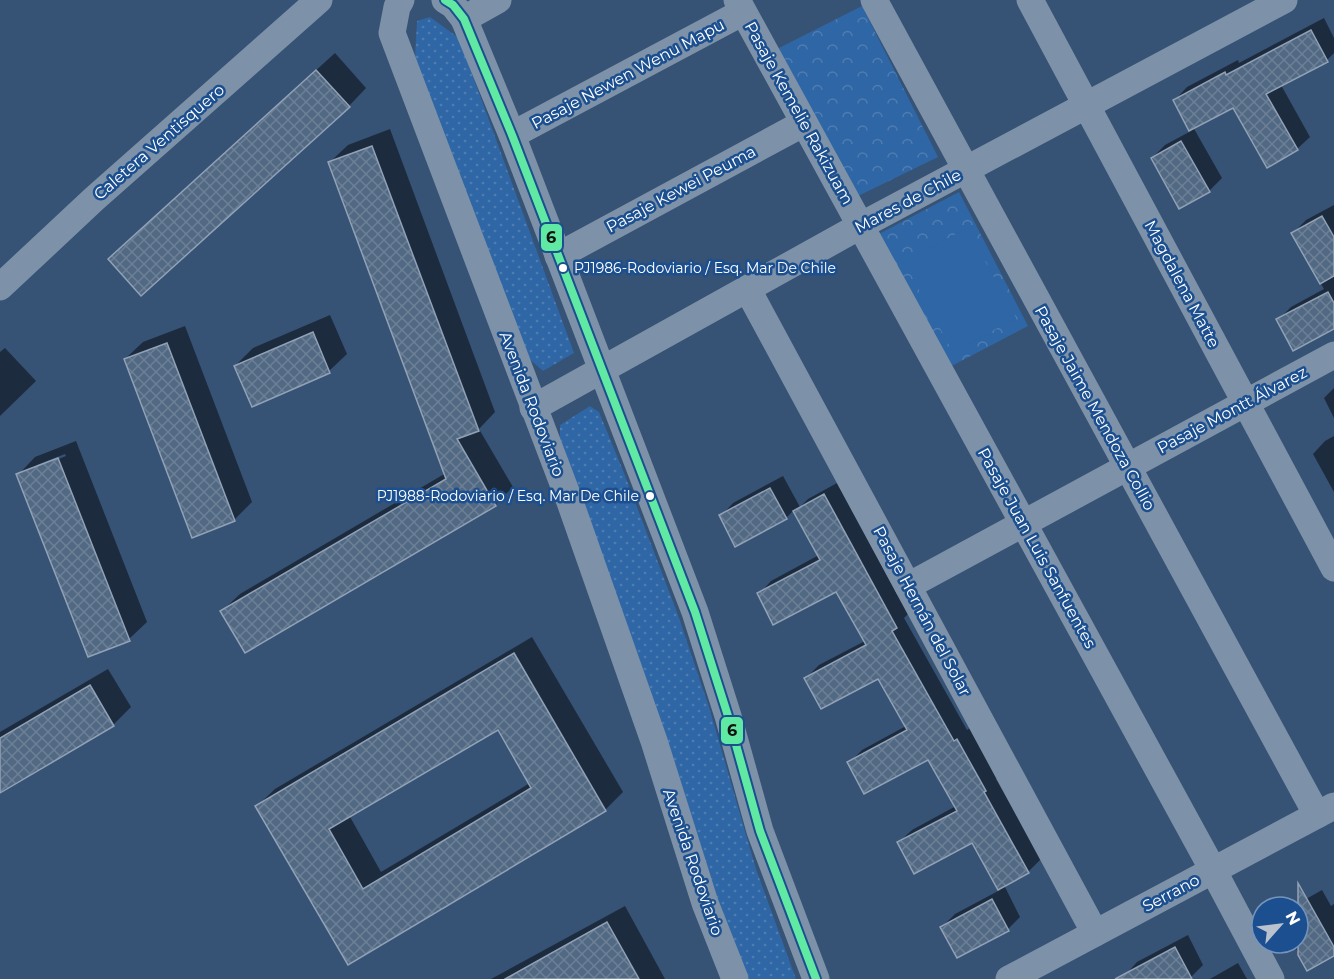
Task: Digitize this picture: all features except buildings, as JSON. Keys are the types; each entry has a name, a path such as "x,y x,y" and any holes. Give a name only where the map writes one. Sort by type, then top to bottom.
{"street":[{"name":"Caletera Ventisquero","path":"0,287 94,199 319,0"},
{"name":"Avenida Rodoviario","path":"401,0 397,7 392,33 617,634 654,741 692,865 735,979"},
{"path":"498,0 455,9 512,135 695,612 728,716 760,831 816,979"},
{"name":"Pasaje Jaime Mendoza Collio","path":"874,0 1127,466 1325,810"},
{"name":"Magdalena Matte","path":"1030,0 1334,568"},
{"name":"Mares de Chile","path":"533,408 860,226 1284,0"},
{"name":"Pasaje Kemelie Rakizuam","path":"740,6 860,226"},
{"name":"Pasaje Newen Wenu Mapu","path":"512,135 740,6"},
{"name":"Pasaje Kewei Peuma","path":"558,256 804,123"},
{"name":"Pasaje Juan Luis Sanfuentes","path":"860,226 1214,870 1271,979"},
{"name":"Pasaje Hernán del Solar","path":"748,290 1095,933"},
{"name":"Pasaje Montt Álvarez","path":"909,586 1334,355"},
{"name":"Serrano","path":"1009,979 1325,810"}],"green space":[{"path":"862,6 938,157 852,199 777,49"},
{"path":"430,17 459,38 574,353 543,371 526,356 415,57 417,21"},
{"path":"959,192 1028,326 944,370 875,236"},
{"path":"967,228 1016,318 953,352 904,262"},
{"path":"590,406 599,412 678,615 709,707 756,869 796,979 748,979 696,842 637,653 560,438 560,425"}],"transit line":[{"name":"6","path":"445,0 453,5 464,19 512,135 695,612 728,716 760,831 816,979"}],"place":[{"name":"PJ1986-Rodoviario / Esq. Mar De Chile","path":"563,268"},
{"name":"PJ1988-Rodoviario / Esq. Mar De Chile","path":"650,496"}]}
